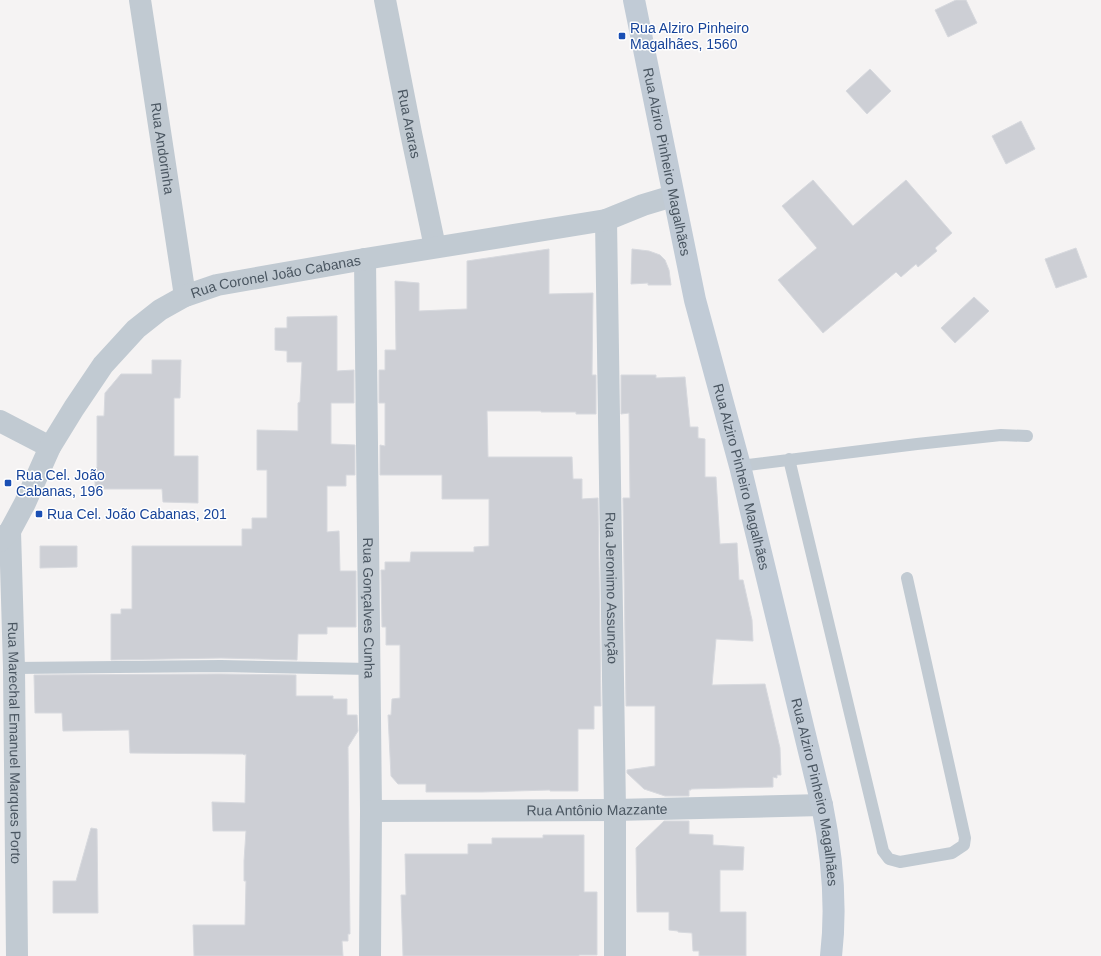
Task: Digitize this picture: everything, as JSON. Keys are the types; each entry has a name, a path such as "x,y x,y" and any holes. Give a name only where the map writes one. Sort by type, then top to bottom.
{"street":[{"name":"Rua Andorinha","path":"140,0 185,296"},
{"name":"Rua Araras","path":"385,0 435,248"},
{"name":"Rua Alziro Pinheiro Magalhães","path":"634,0 695,300 740,466 822,805 828,835 833,892 831,956"},
{"name":"Rua Coronel João Cabanas","path":"5,536 25,503 50,447 103,365 136,329 160,310 185,296 217,285 365,259 527,234 606,220 642,205 673,196"},
{"name":"Rua Jeronimo Assunção","path":"606,220 616,956"},
{"name":"Rua Gonçalves Cunha","path":"365,259 370,669 370,956"},
{"path":"0,421 50,447"},
{"name":"Rua Marechal Emanuel Marques Porto","path":"5,536 14,668 17,956"},
{"name":"Rua Antônio Mazzante","path":"371,811 615,810 822,805"}],"lane":[{"path":"740,466 1001,435 1028,436"},
{"path":"789,460 883,851 889,859 900,862 952,853 964,845 965,838 907,578"},
{"path":"14,668 221,666 370,669"}],"building":[{"path":"956,0 966,0 977,23 948,37 935,10"},
{"path":"870,69 891,91 867,114 846,91"},
{"path":"1021,121 1035,149 1006,164 992,136"},
{"path":"813,180 853,226 906,180 952,233 935,248 937,251 918,267 916,264 901,277 896,272 823,333 778,280 817,248 782,206"},
{"path":"1076,248 1087,277 1056,288 1045,259"},
{"path":"549,249 549,294 593,293 592,375 596,375 596,414 541,411 487,411 488,457 572,457 573,479 582,479 582,499 598,498 601,706 594,706 594,729 578,729 578,791 426,792 426,784 398,784 391,776 388,715 391,715 392,699 400,698 400,645 386,645 386,627 382,627 381,570 385,570 385,562 410,562 411,552 474,552 474,547 489,546 489,499 442,499 442,475 380,475 380,445 385,446 385,403 379,403 379,370 385,370 385,350 396,350 395,281 419,283 419,311 467,309 467,261"},
{"path":"632,249 649,251 660,255 665,260 669,270 671,285 648,285 648,283 631,284"},
{"path":"974,297 989,311 955,343 941,328"},
{"path":"337,316 337,371 354,370 354,403 331,403 331,444 355,445 355,475 346,475 346,486 327,486 327,532 339,531 340,571 356,571 356,627 327,627 327,634 298,634 297,660 221,658 111,660 111,614 121,614 121,609 132,609 132,546 242,546 242,529 252,529 252,518 267,518 267,470 257,470 257,430 298,431 298,403 300,402 302,362 287,362 287,351 275,350 275,328 287,328 287,317"},
{"path":"152,360 181,360 180,398 174,398 174,456 198,456 198,503 163,502 162,489 95,489 95,470 97,467 97,416 104,416 105,393 121,374 152,374"},
{"path":"621,375 656,375 656,378 685,377 690,427 698,427 698,438 705,439 705,477 716,477 720,544 737,543 739,580 743,580 752,620 753,641 716,639 712,685 765,684 780,748 781,775 777,775 777,778 773,777 773,787 691,789 689,790 689,796 665,796 644,789 627,773 627,770 655,766 655,706 626,706 623,498 630,498 629,413 621,414"},
{"path":"40,546 77,546 77,567 40,568"},
{"path":"34,675 296,675 296,696 333,696 333,699 347,699 347,715 357,715 358,731 348,747 350,934 348,934 348,941 342,941 343,956 194,956 193,925 245,925 246,881 244,881 244,861 246,831 213,831 212,802 245,803 246,754 130,753 129,730 63,731 62,713 35,713"},
{"path":"664,821 689,821 689,834 713,835 713,845 744,847 743,870 720,870 720,912 746,912 746,956 699,956 699,951 693,951 692,933 669,930 669,912 637,912 636,848"},
{"path":"91,828 97,829 98,913 53,913 53,881 76,881"},
{"path":"543,835 584,835 584,892 597,892 597,955 403,956 401,895 406,895 405,854 468,854 468,844 492,844 492,838 543,838"}],"place":[{"name":"Rua Alziro Pinheiro Magalhães, 1560","path":"622,36"},
{"name":"Rua Cel. João Cabanas, 196","path":"8,483"},
{"name":"Rua Cel. João Cabanas, 201","path":"39,514"}]}
